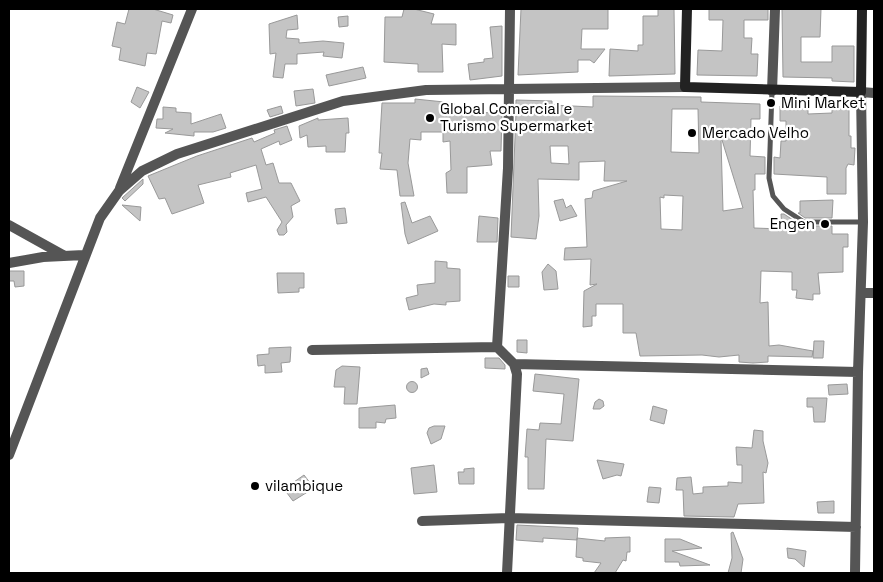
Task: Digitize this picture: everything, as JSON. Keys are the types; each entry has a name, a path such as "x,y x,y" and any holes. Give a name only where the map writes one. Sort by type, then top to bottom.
{"main road":[{"path":"687,9 686,87 772,91 861,92 862,9"}],"street":[{"path":"9,455 84,255 100,218 119,191 192,9"},
{"path":"497,347 505,238 510,9"},
{"path":"772,91 775,9"},
{"path":"119,191 142,171 177,154 343,101 426,90 509,87 686,87"},
{"path":"855,573 858,372 863,222 861,92 874,93"},
{"path":"9,225 66,256"},
{"path":"9,262 43,257 84,255"},
{"path":"861,293 874,293"},
{"path":"312,350 497,347 514,364 516,374 507,573"},
{"path":"514,364 858,372"},
{"path":"422,521 509,518 856,527"}],"lane":[{"path":"772,91 769,178 773,196 784,208 804,222 863,222"}],"building":[{"path":"129,9 153,9 173,15 171,23 162,21 156,54 147,53 145,66 119,60 121,48 112,46 117,22 125,24"},
{"path":"404,9 414,9 434,14 431,24 456,24 456,45 442,44 443,72 418,72 418,64 384,62 385,17 402,17"},
{"path":"521,9 608,9 608,29 582,29 581,49 605,49 594,63 590,60 578,60 578,72 518,75"},
{"path":"658,9 674,9 675,74 609,76 610,49 638,51 638,45 643,45 643,16 658,16"},
{"path":"709,9 768,9 768,20 744,20 744,38 752,38 751,54 758,54 757,76 697,75 698,50 722,51 723,20 709,20"},
{"path":"782,9 821,9 820,37 801,37 801,62 832,62 832,46 854,46 854,82 832,81 832,78 783,77"},
{"path":"297,15 298,29 287,30 286,38 299,39 299,43 323,41 344,43 342,58 323,56 324,52 297,54 297,64 285,64 283,78 273,77 276,53 270,54 269,24"},
{"path":"348,16 348,26 339,27 338,17"},
{"path":"502,26 502,76 470,80 468,64 484,62 484,59 493,58 490,27"},
{"path":"363,67 366,78 329,86 326,75"},
{"path":"137,87 149,92 140,108 131,102"},
{"path":"313,89 315,103 296,106 294,91"},
{"path":"593,96 701,97 701,102 760,104 760,119 751,119 750,156 765,157 765,174 755,174 755,190 753,190 754,228 782,229 781,214 784,214 802,226 832,226 832,234 848,234 848,247 843,247 843,272 818,273 820,294 813,294 813,300 796,298 797,290 792,290 792,272 761,271 760,303 768,302 769,346 779,345 813,351 812,357 768,356 768,362 753,363 739,362 739,355 719,357 702,355 640,356 636,333 623,333 623,304 596,304 596,316 592,316 592,326 583,327 584,291 597,284 590,285 591,259 564,260 565,248 587,247 585,199 592,198 593,191 627,181 604,181 605,161 579,162 579,180 538,179 539,216 536,239 511,237 516,100 552,101 552,105 593,107","holes":["672,109 698,109 699,153 671,152","721,140 743,208 723,211","550,146 568,146 569,164 551,163","664,195 683,196 682,230 661,229 660,197 664,198"]},
{"path":"415,99 454,103 454,112 502,113 501,151 490,151 492,165 467,167 467,193 447,193 446,173 451,170 450,141 443,142 443,132 421,132 421,140 410,139 408,163 414,196 400,196 397,170 380,169 382,153 379,153 382,103 415,103"},
{"path":"281,106 283,113 270,117 267,110"},
{"path":"780,106 808,106 808,114 832,113 832,109 849,109 849,136 851,136 851,148 855,148 854,165 848,164 846,168 846,194 827,194 827,177 774,174 774,157 780,158 781,141 786,141 786,121 780,121"},
{"path":"163,107 176,108 176,112 191,113 191,124 221,114 226,128 213,132 194,132 194,136 165,133 173,129 156,128 157,119 163,119"},
{"path":"318,118 318,120 348,118 349,133 346,133 345,152 326,152 326,146 308,147 307,135 300,138 299,126"},
{"path":"287,126 292,140 280,145 279,141 261,149 266,165 273,163 279,183 291,183 300,201 291,206 293,217 286,225 287,232 284,235 279,235 277,230 282,222 266,197 248,202 246,193 262,189 256,165 230,173 231,177 198,185 204,203 172,214 165,198 159,199 148,176 197,156 252,138 254,142 275,133 274,130"},
{"path":"143,179 143,184 125,201 122,198"},
{"path":"563,199 566,208 571,205 577,216 560,221 554,201"},
{"path":"833,200 832,218 805,218 798,213 800,213 800,201"},
{"path":"405,202 412,223 430,216 438,231 408,244 401,203"},
{"path":"122,205 141,207 140,221"},
{"path":"345,208 347,223 337,224 335,209"},
{"path":"479,216 498,218 497,242 477,242"},
{"path":"435,261 447,262 447,268 460,269 460,301 446,302 446,305 434,304 409,310 406,298 418,295 417,285 435,283"},
{"path":"548,264 556,271 558,289 544,290 542,272"},
{"path":"9,271 24,271 24,286 15,287 14,281 9,281"},
{"path":"277,273 304,273 304,288 299,288 299,292 278,293"},
{"path":"508,276 519,276 519,287 508,287"},
{"path":"517,340 527,340 527,353 517,352"},
{"path":"814,341 824,341 823,358 813,358"},
{"path":"291,347 290,362 281,363 282,372 265,373 265,365 258,366 257,355 269,354 269,348"},
{"path":"485,358 499,358 505,365 505,369 485,368"},
{"path":"342,366 360,367 357,404 344,404 345,387 334,387 336,370"},
{"path":"427,368 429,374 421,378 421,369"},
{"path":"535,374 579,379 573,441 546,439 544,489 528,489 528,457 525,457 527,429 539,430 540,423 561,424 564,394 533,391"},
{"path":"410,382 414,382 417,387 416,391 410,392 407,389 407,385"},
{"path":"847,384 848,394 829,395 828,385"},
{"path":"807,398 827,398 825,422 814,422 813,407 807,407"},
{"path":"599,399 603,401 604,406 600,409 593,409 595,402"},
{"path":"395,405 396,418 386,419 385,423 376,422 376,428 359,428 359,408"},
{"path":"653,406 667,410 664,424 650,420"},
{"path":"445,426 441,439 431,444 427,433 429,428"},
{"path":"754,430 763,431 763,441 768,463 766,473 763,472 764,503 738,504 734,517 684,516 683,490 676,490 677,478 691,477 693,494 703,493 703,487 728,486 728,482 742,483 742,465 737,465 736,447 752,448"},
{"path":"597,460 624,464 621,476 617,475 603,479"},
{"path":"434,465 437,492 414,494 411,468"},
{"path":"474,468 474,484 459,484 458,472"},
{"path":"304,475 314,488 293,501 284,489"},
{"path":"649,487 661,488 659,503 647,502"},
{"path":"834,501 834,513 818,513 817,502"},
{"path":"517,525 578,528 577,540 543,538 543,542 516,540"},
{"path":"733,532 743,559 741,573 728,573 732,558 731,533"},
{"path":"630,537 630,552 627,552 626,561 623,560 615,573 594,573 601,563 583,561 583,558 576,557 577,538 605,541 605,538"},
{"path":"665,539 680,539 702,548 672,551 710,565 680,566 679,562 665,562"},
{"path":"787,548 806,551 804,567 795,559 788,558"}],"place":[{"name":"Mini Market","path":"771,103"},
{"name":"Global Comercial e Turismo Supermarket","path":"430,118"},
{"name":"Mercado Velho","path":"692,133"},
{"name":"Engen","path":"825,224"},
{"name":"vilambique","path":"255,486"}]}
